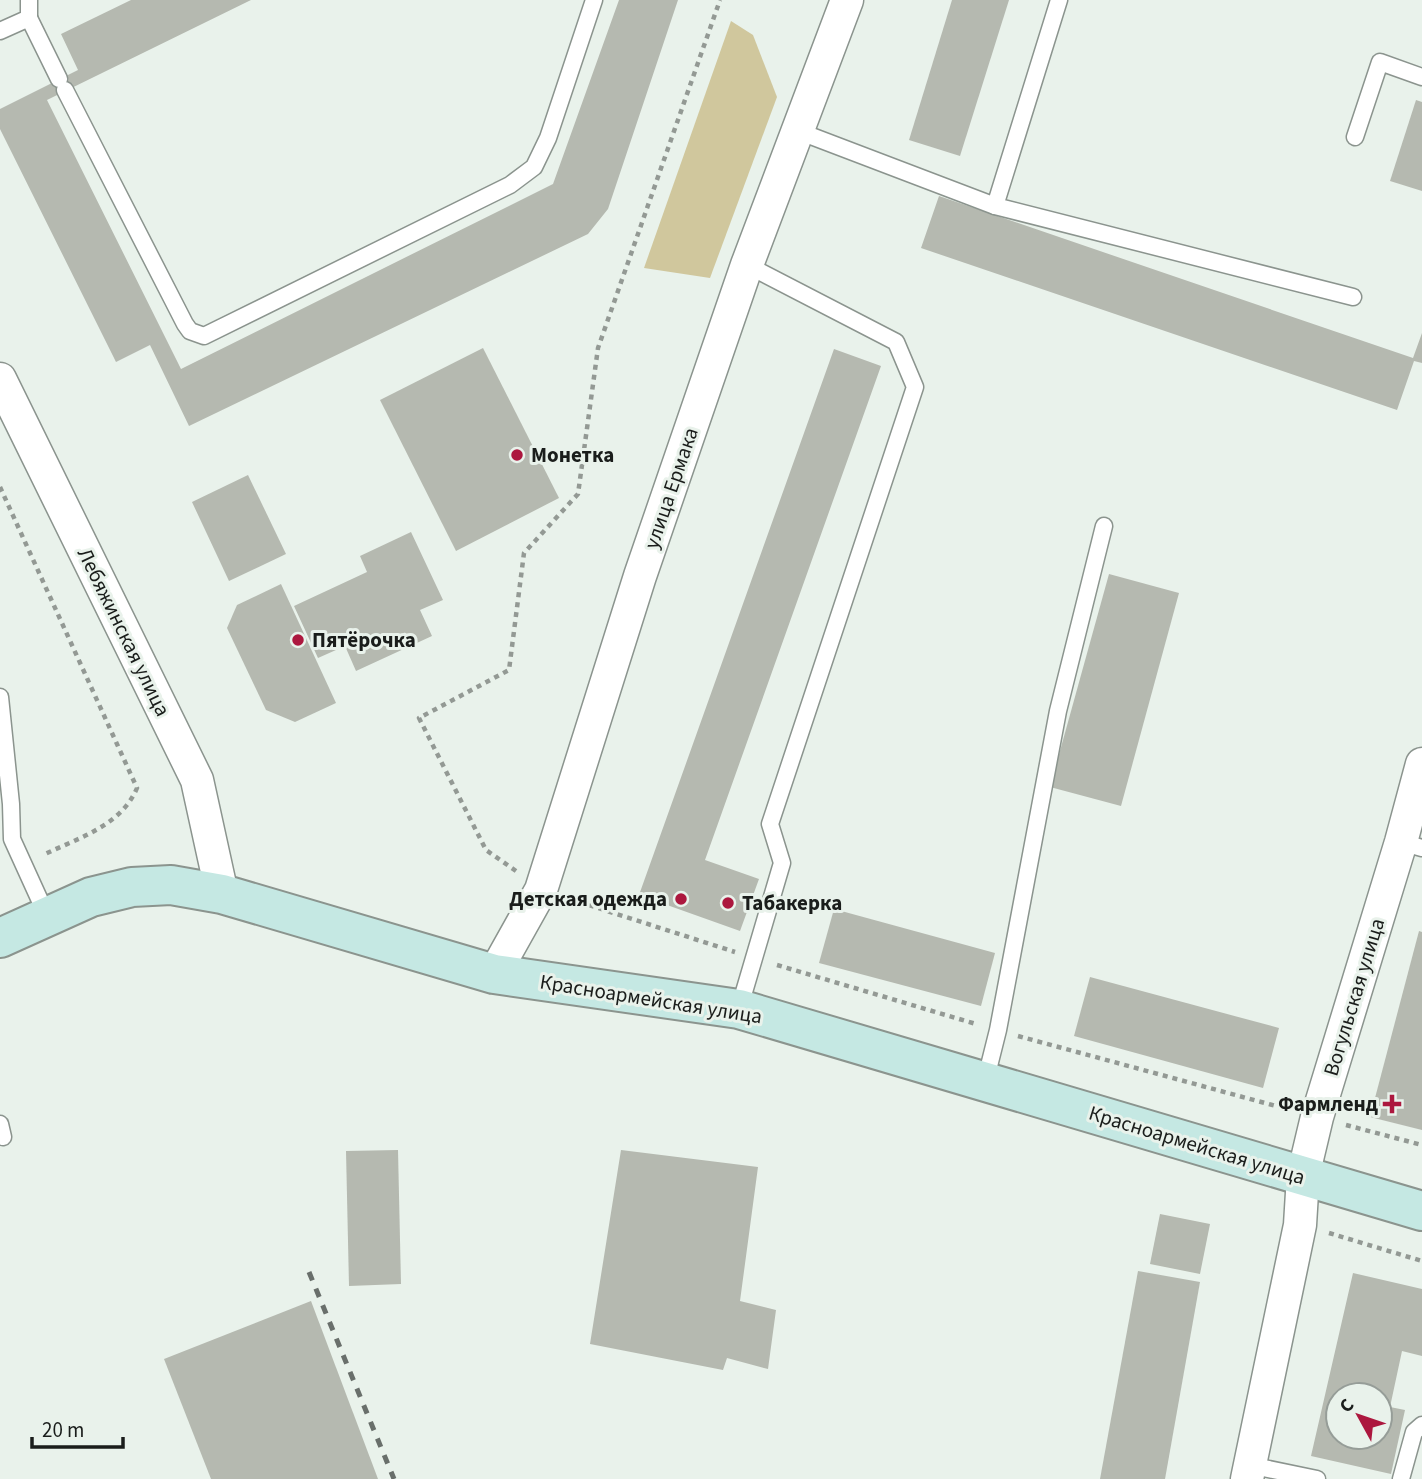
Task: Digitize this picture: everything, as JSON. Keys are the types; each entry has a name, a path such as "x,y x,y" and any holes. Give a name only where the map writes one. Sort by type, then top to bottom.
{"street":[{"name":"улица Ермака","path":"494,974 541,890 640,576 747,265 847,0"},
{"name":"Лебяжинская улица","path":"0,379 197,780 222,894"},
{"name":"Вогульская улица","path":"1248,1472 1300,1225 1303,1176 1317,1117 1412,845 1422,764"},
{"name":"Красноармейская улица","path":"0,938 91,897 132,887 171,885 222,894 494,974 739,1009 1422,1211"}],"lane":[{"path":"29,0 29,18 185,324 190,331 204,336 510,185 534,167 548,138 594,0"},
{"path":"995,206 1059,0"},
{"path":"0,31 29,18"},
{"path":"1355,137 1380,62 1422,76"},
{"path":"797,131 995,206 1353,297"},
{"path":"739,1009 782,863 770,824 915,387 896,342 747,265"},
{"path":"985,1082 998,1030 1058,711 1104,526"},
{"path":"0,697 12,839 47,916"},
{"path":"1401,1479 1414,1432 1422,1425"},
{"path":"1248,1472 1317,1479"}],"path":[{"path":"719,0 598,348 578,494 524,553 509,670 419,718 486,850 541,890 754,958 998,1030 1422,1145"},
{"path":"0,487 138,788 131,804 113,821 23,865"},
{"path":"1300,1225 1422,1261"}],"shaded area":[{"path":"731,21 753,35 777,97 710,278 644,268"}],"building":[{"path":"131,0 251,0 47,100 181,369 553,184 619,0 678,0 608,209 588,234 189,426 150,345 116,362 0,129 0,109 78,70 61,34"},
{"path":"952,0 1009,0 960,156 909,140"},
{"path":"1416,100 1422,102 1422,191 1390,181"},
{"path":"939,196 1413,358 1422,333 1422,363 1414,361 1397,410 921,248"},
{"path":"483,348 559,498 456,551 380,400"},
{"path":"834,349 881,366 705,860 759,879 740,931 639,895"},
{"path":"248,475 286,554 229,581 192,502"},
{"path":"411,532 443,600 420,610 432,636 356,671 345,646 318,658 294,606 367,572 360,556"},
{"path":"1109,574 1179,593 1121,806 1050,787"},
{"path":"281,584 336,703 295,722 266,710 227,628 237,605"},
{"path":"834,909 995,953 981,1006 819,963"},
{"path":"1419,931 1422,932 1422,1130 1370,1117"},
{"path":"1090,977 1279,1028 1263,1088 1074,1036"},
{"path":"398,1150 401,1284 349,1286 346,1151"},
{"path":"621,1150 758,1167 740,1301 776,1310 768,1369 727,1358 723,1370 590,1344"},
{"path":"1160,1214 1210,1224 1200,1274 1150,1264"},
{"path":"1138,1271 1200,1282 1165,1479 1100,1479"},
{"path":"1353,1273 1422,1289 1422,1356 1402,1351 1394,1388 1394,1381 1328,1381"},
{"path":"311,1301 378,1479 211,1479 164,1359"},
{"path":"1324,1399 1324,1451 1394,1451 1394,1408 1405,1410 1391,1474 1311,1456"}],"railway":[{"path":"309,1272 394,1479"}],"place":[{"name":"Монетка","path":"517,455"},
{"name":"Пятёрочка","path":"298,640"},
{"name":"Детская одежда","path":"681,899"},
{"name":"Табакерка","path":"728,903"},
{"name":"Фармленд","path":"1392,1104"}]}
